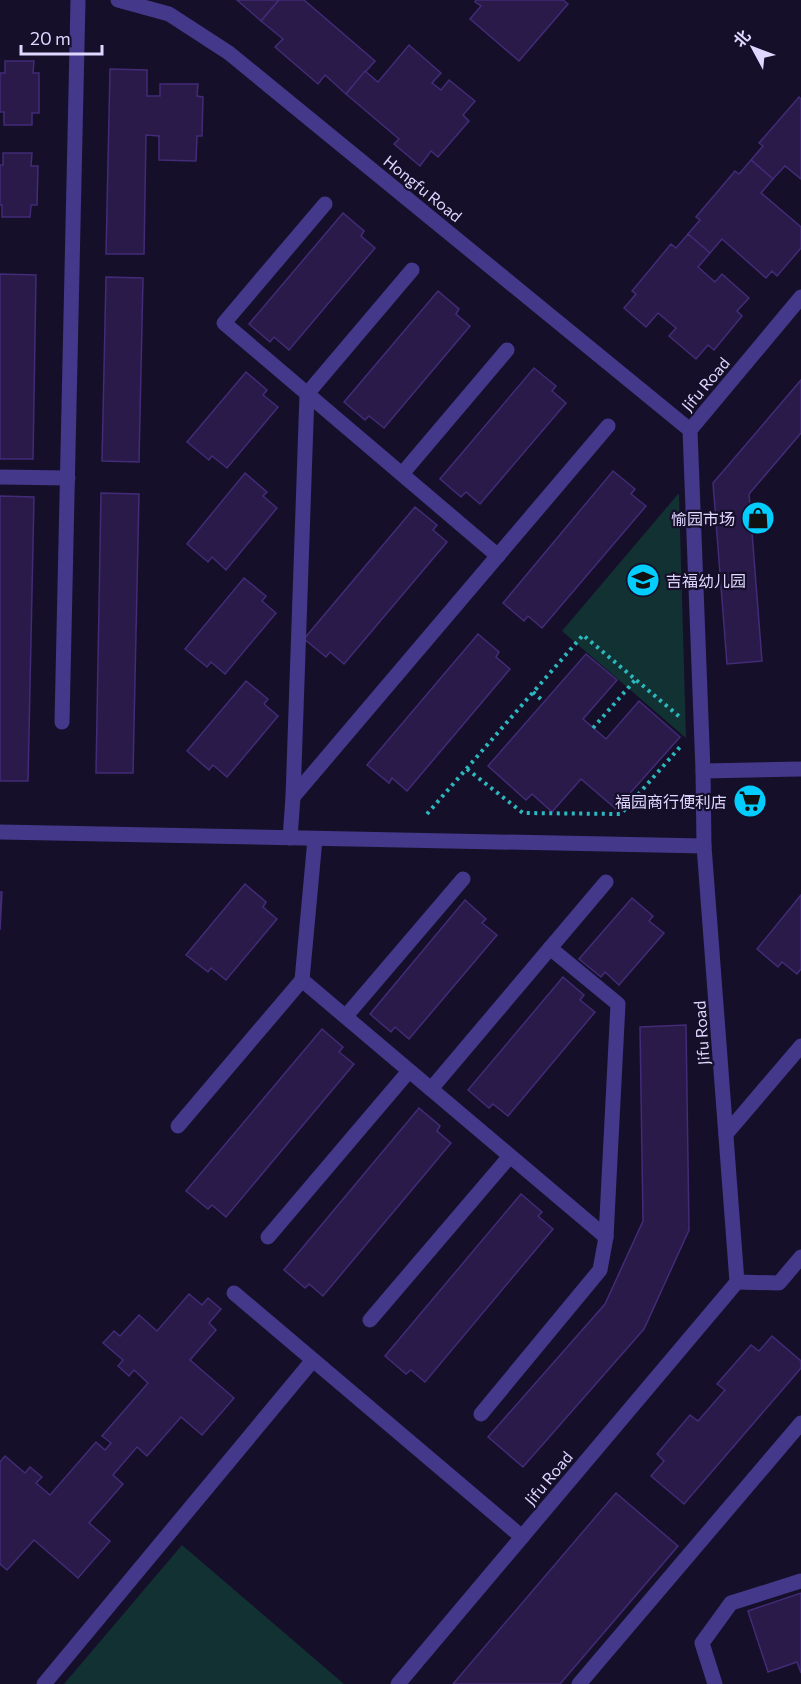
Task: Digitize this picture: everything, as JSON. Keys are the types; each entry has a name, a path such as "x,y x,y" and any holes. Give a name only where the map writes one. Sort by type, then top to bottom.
{"street":[{"path":"62,722 78,0"},
{"name":"Hongfu Road","path":"118,0 169,14 229,53 690,429"},
{"path":"325,204 224,323 498,556"},
{"path":"290,838 307,394 412,270"},
{"name":"Jifu Road","path":"398,1684 737,1282 704,846 690,429 801,297"},
{"path":"402,474 507,350"},
{"path":"293,797 608,426"},
{"path":"0,477 68,478"},
{"path":"703,771 801,769"},
{"path":"0,832 704,846"},
{"path":"178,1126 302,980 315,839"},
{"path":"346,1017 463,879"},
{"path":"431,1089 606,882"},
{"path":"481,1414 600,1270 606,1237 618,1004 550,948"},
{"path":"302,980 606,1237"},
{"path":"726,1134 801,1046"},
{"path":"268,1237 409,1071"},
{"path":"370,1320 510,1156"},
{"path":"737,1282 779,1283 801,1257"},
{"path":"234,1293 522,1537"},
{"path":"44,1684 313,1360"},
{"path":"579,1684 801,1423"},
{"path":"715,1684 702,1643 731,1603 801,1581"}],"path":[{"path":"428,814 583,635 682,719 683,727"},
{"path":"593,728 636,680"},
{"path":"532,692 544,702"},
{"path":"467,769 523,813 621,814 684,743"}],"green space":[{"path":"679,493 686,738 562,631"},
{"path":"182,1545 344,1684 64,1684"}],"building":[{"path":"237,0 279,0 261,21"},
{"path":"279,0 304,0 375,61 346,94 325,75 318,84 275,47 283,39 261,21"},
{"path":"476,0 563,0 568,4 519,61 470,19 481,6 475,2"},
{"path":"409,45 441,73 432,83 441,90 449,80 475,101 463,115 469,121 438,157 431,151 420,166 394,144 399,139 346,94 365,71 378,82"},
{"path":"5,61 34,61 33,73 39,73 39,113 32,113 32,125 4,125 4,112 0,112 0,73 5,73"},
{"path":"110,69 147,70 147,96 160,96 160,84 198,84 197,96 203,97 202,136 197,136 196,161 159,160 159,136 146,135 144,254 106,254"},
{"path":"799,97 801,99 801,179 785,166 773,179 751,160 763,146 759,143"},
{"path":"3,153 32,153 31,166 38,166 37,205 31,205 30,217 2,217 0,165 3,165"},
{"path":"751,160 773,179 761,193 801,227 801,248 777,276 772,271 766,278 722,239 710,253 688,234 700,220 696,217 735,171 739,174"},
{"path":"343,213 364,231 361,236 375,248 289,350 274,337 270,342 249,324"},
{"path":"688,234 710,253 698,267 715,282 722,274 749,298 737,311 742,316 714,350 708,345 696,359 669,336 676,328 658,313 646,327 624,308 636,294 632,291 671,244 676,248"},
{"path":"0,274 36,275 33,459 0,459"},
{"path":"106,277 143,278 139,462 102,461"},
{"path":"438,291 459,309 456,314 470,326 384,428 369,416 365,420 344,402"},
{"path":"534,368 556,386 552,391 566,403 480,504 466,492 461,497 440,479"},
{"path":"246,372 267,390 263,395 278,407 227,468 212,456 209,460 187,442"},
{"path":"801,380 801,433 749,494 762,661 727,664 713,483"},
{"path":"613,471 635,489 631,494 646,506 542,628 528,616 524,621 503,603"},
{"path":"245,473 267,492 263,496 277,508 226,570 212,557 208,562 187,544"},
{"path":"101,493 139,494 133,773 96,773"},
{"path":"0,496 34,497 28,781 0,781"},
{"path":"415,507 437,525 433,530 447,542 344,664 330,652 326,657 304,639"},
{"path":"244,578 266,596 262,601 276,613 225,674 211,662 207,667 185,649"},
{"path":"478,634 499,652 496,657 510,669 407,791 392,778 389,783 367,765"},
{"path":"586,654 617,680 583,719 606,739 639,701 680,737 616,809 581,779 552,812 532,794 526,800 488,766"},
{"path":"246,681 268,699 264,704 278,716 227,777 213,765 209,770 187,751"},
{"path":"245,884 266,902 263,907 277,919 226,980 211,968 208,972 186,955"},
{"path":"0,892 2,892 0,930"},
{"path":"801,895 801,969 797,974 782,962 778,967 757,949"},
{"path":"632,898 653,916 649,921 664,933 619,985 605,972 601,977 579,959"},
{"path":"465,900 486,919 482,923 497,935 409,1039 395,1027 391,1032 370,1014"},
{"path":"563,977 584,995 580,1000 595,1012 508,1116 493,1104 489,1108 468,1090"},
{"path":"686,1025 689,1230 644,1329 523,1467 488,1437 605,1304 643,1221 640,1027"},
{"path":"322,1029 343,1047 339,1052 354,1064 226,1217 212,1205 208,1209 186,1191"},
{"path":"419,1108 440,1126 437,1131 451,1143 323,1296 309,1284 305,1288 284,1270"},
{"path":"521,1194 542,1212 538,1216 553,1229 425,1382 411,1370 406,1374 385,1356"},
{"path":"189,1294 202,1305 208,1298 221,1309 209,1323 216,1330 190,1360 234,1398 202,1435 181,1417 147,1456 137,1447 113,1475 123,1484 89,1523 110,1541 78,1578 34,1540 7,1570 0,1564 0,1462 5,1456 25,1473 30,1467 42,1477 36,1483 50,1495 96,1442 105,1450 111,1443 102,1436 148,1383 134,1370 129,1376 118,1366 123,1360 103,1343 114,1331 120,1336 139,1315 157,1331"},
{"path":"772,1336 801,1361 801,1368 684,1504 651,1476 664,1461 657,1454 690,1415 698,1421 725,1390 717,1384 751,1345 759,1351"},
{"path":"616,1493 678,1546 560,1684 453,1684"},
{"path":"801,1593 801,1673 797,1662 768,1672 748,1611"}],"place":[{"name":"愉园市场","path":"758,518"},
{"name":"吉福幼儿园","path":"643,580"},
{"name":"福园商行便利店","path":"750,801"}]}
